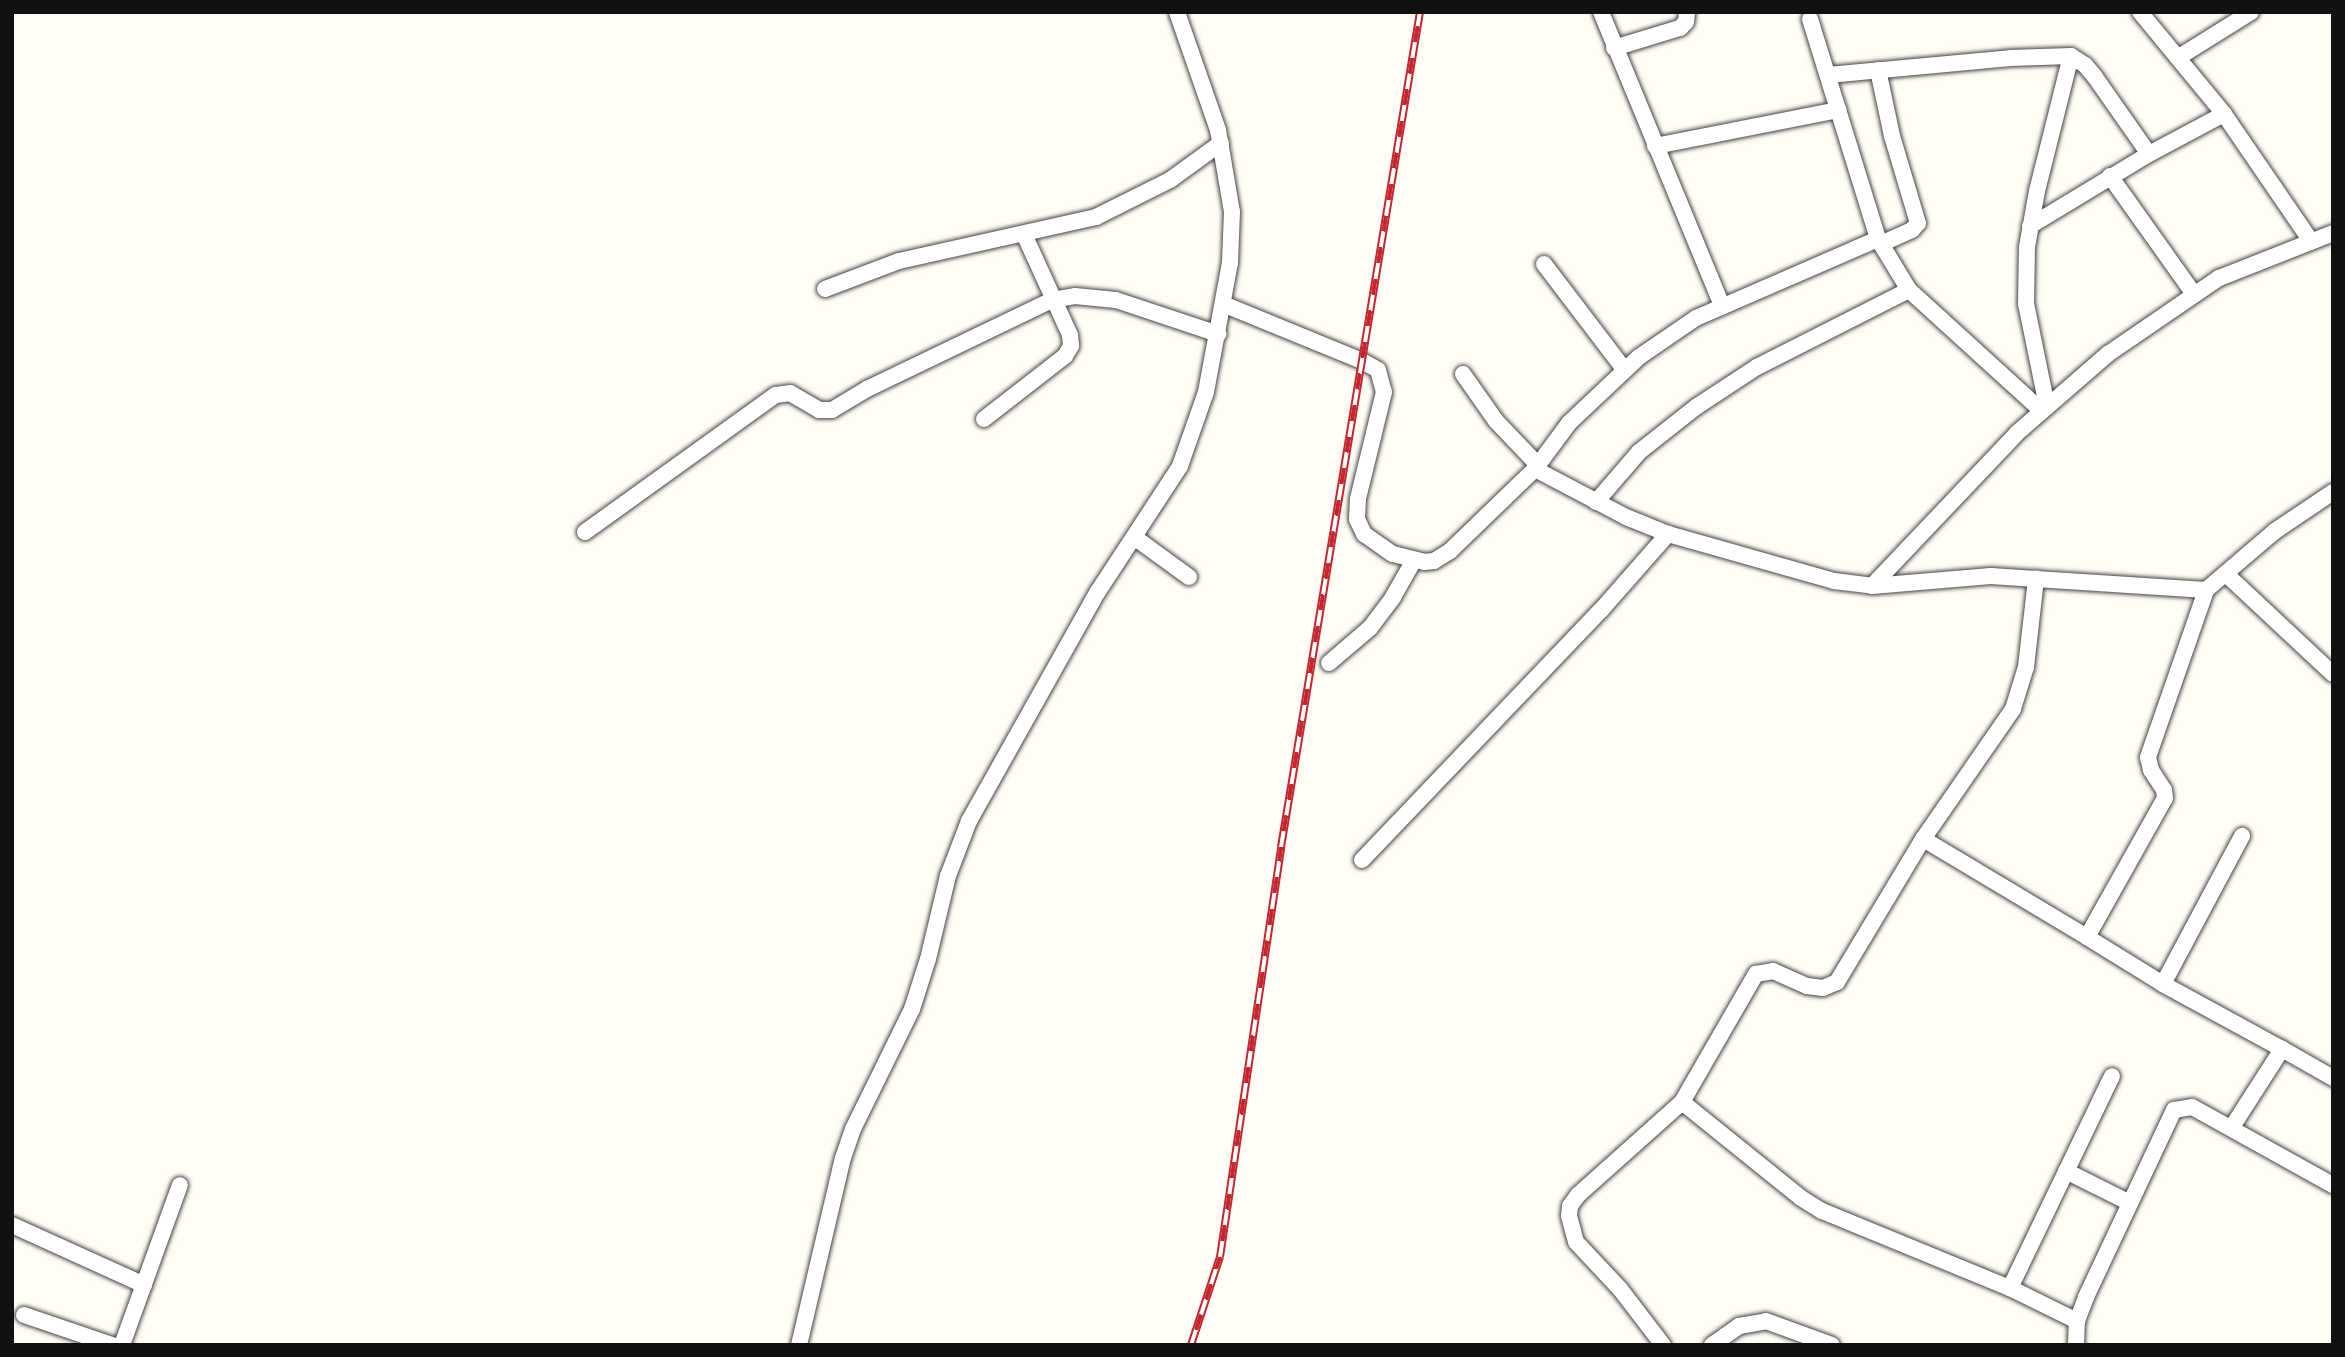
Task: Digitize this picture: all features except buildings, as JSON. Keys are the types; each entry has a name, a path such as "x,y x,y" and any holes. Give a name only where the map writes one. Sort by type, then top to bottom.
{"street":[{"path":"799,1345 843,1158 853,1129 912,1009 928,959 948,876 969,821 1097,593 1189,446 1206,392 1233,237 1221,143 1208,93 1178,12"},
{"path":"1601,12 1722,306"},
{"path":"1614,48 1680,28 1686,22 1687,12"},
{"path":"2140,12 2224,114 2311,241"},
{"path":"2179,57 2251,12"},
{"path":"1810,19 1880,242 1909,290 2044,408"},
{"path":"1828,75 2010,58 2071,57 2085,65 2095,77 2148,153"},
{"path":"2044,408 2026,304 2030,226 2071,57"},
{"path":"1223,304 1378,370 1384,392 1358,499 1357,519 1364,534 1393,554 1413,562 1434,561 1443,557 1537,467 1569,423 1625,369 1696,318 1912,230 1918,223 1892,136 1878,70"},
{"path":"1655,146 1839,110"},
{"path":"2030,226 2148,153 2224,114"},
{"path":"825,289 899,261 1096,217 1170,180 1221,143"},
{"path":"2110,176 2194,294"},
{"path":"1872,586 1958,492 2044,408 2108,354 2219,278 2333,233"},
{"path":"984,419 1070,351 1070,335 1024,234"},
{"path":"1544,264 1625,369"},
{"path":"1596,502 1640,452 1696,407 1757,368 1909,290"},
{"path":"584,532 776,395 790,393 819,410 832,410 867,389 1052,300 1075,296 1116,300 1218,334"},
{"path":"1463,374 1496,421 1537,467 1596,502 1668,534 1814,576 1872,586 1991,576 2206,590"},
{"path":"2087,937 2165,798 2164,790 2151,769 2148,757 2206,590 2275,531 2333,492"},
{"path":"1362,860 1602,609 1668,534"},
{"path":"1134,537 1189,577"},
{"path":"1329,663 1377,620 1413,562"},
{"path":"2226,574 2333,674"},
{"path":"1663,1345 1620,1289 1576,1242 1569,1216 1570,1206 1578,1195 1682,1102 1756,974 1773,971 1807,986 1824,988 1837,982 1923,839 2013,709 2026,667 2036,579"},
{"path":"2163,984 2242,836"},
{"path":"1923,839 2163,984 2333,1078"},
{"path":"2232,1126 2282,1049"},
{"path":"2010,1288 2112,1076"},
{"path":"1682,1102 1801,1198 1822,1211 2010,1288 2077,1321"},
{"path":"2076,1345 2077,1321 2129,1202 2174,1110 2192,1107 2232,1126 2333,1185"},
{"path":"2066,1171 2129,1202"},
{"path":"122,1345 180,1185"},
{"path":"12,1225 144,1285"},
{"path":"24,1315 112,1345"},
{"path":"1712,1345 1739,1326 1766,1321 1832,1345"}],"railway":[{"path":"1191,1345 1220,1257 1281,847 1420,12"}]}
